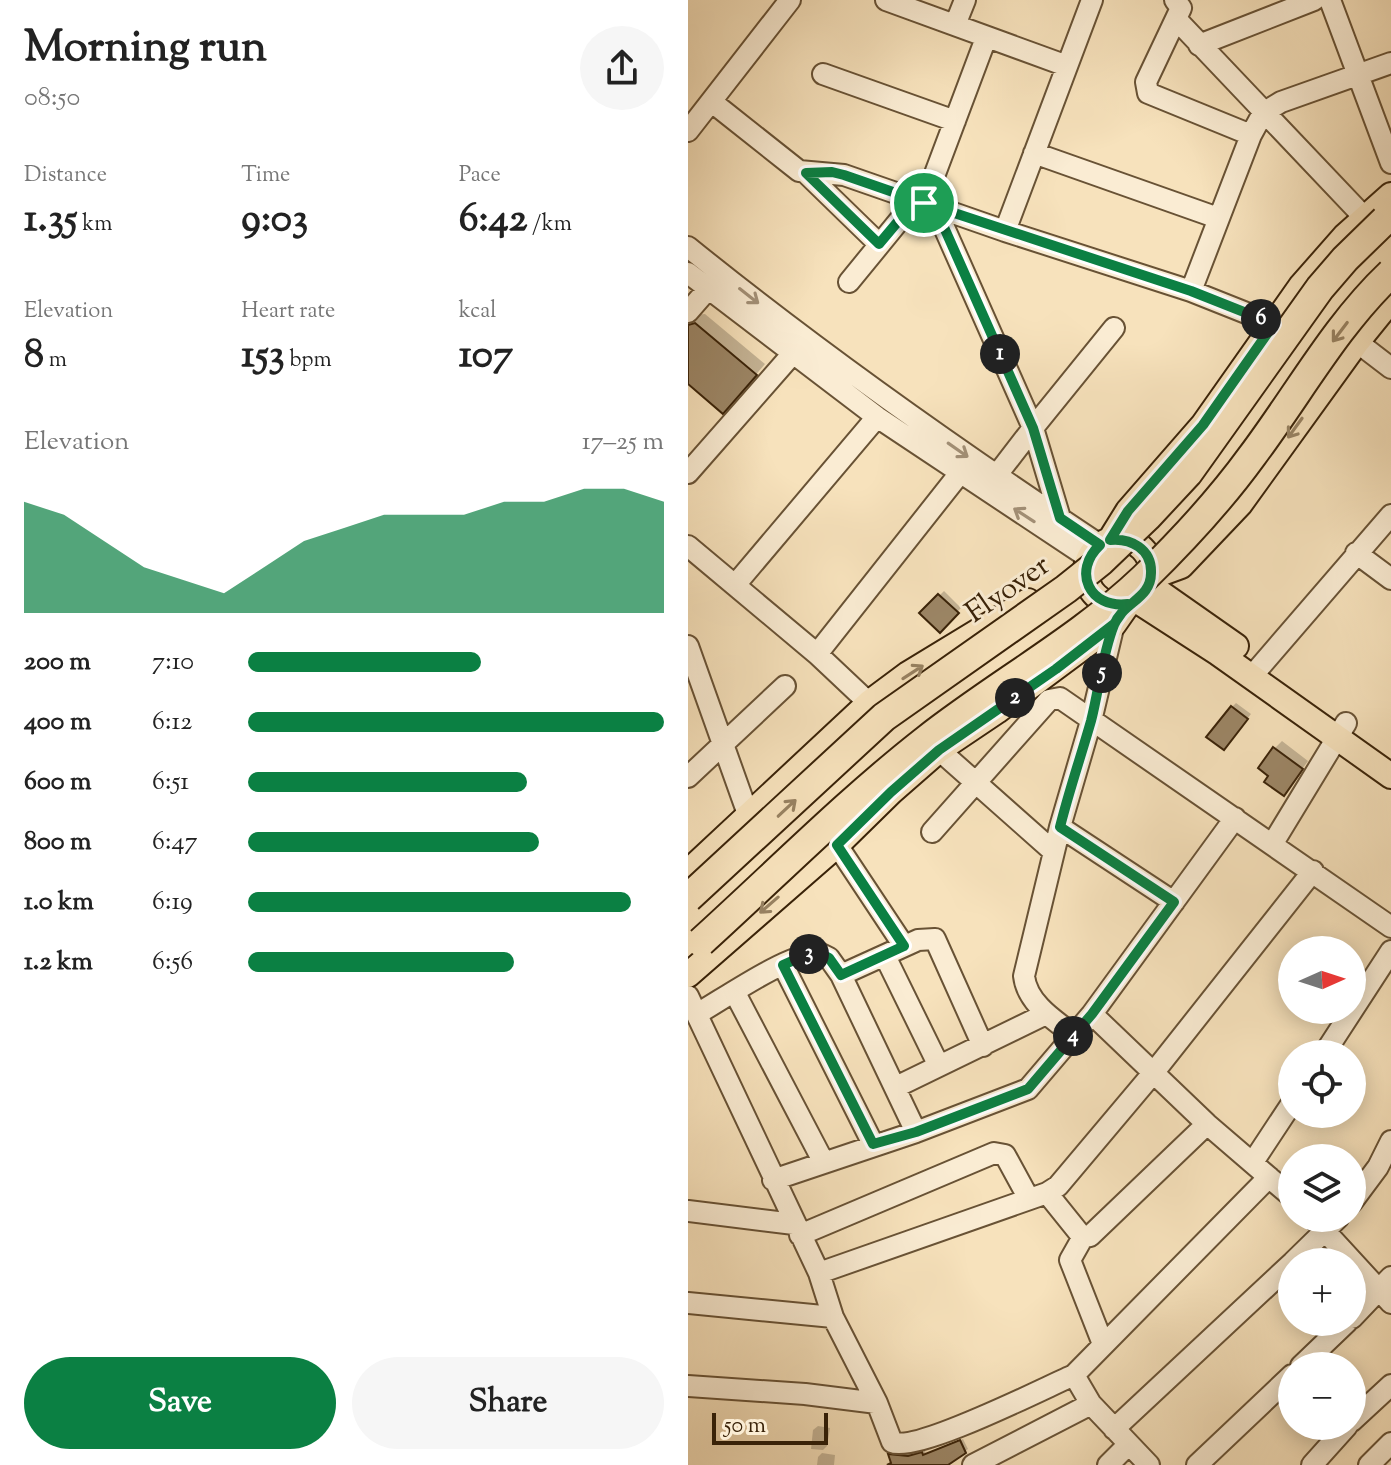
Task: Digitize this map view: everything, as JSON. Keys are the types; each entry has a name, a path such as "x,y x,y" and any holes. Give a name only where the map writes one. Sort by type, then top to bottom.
{"highway":[{"name":"Flyover","path":"688,898 884,717 1066,589 1147,517 1188,473 1320,288 1380,211"},
{"path":"701,942 883,775 1142,579 1213,506 1253,455 1341,329 1391,273"}],"main road":[{"path":"1136,598 1118,605 1099,598 1087,582 1096,552 1203,425 1323,259 1380,211"},
{"path":"688,975 837,845 939,750 1056,669 1136,598 1181,566 1240,504 1391,300"},
{"path":"688,872 869,703 908,674 1096,552 1131,541 1147,555 1136,598"},
{"path":"1136,598 1257,670 1342,730 1391,776"},
{"path":"1342,730 1391,755"}],"street":[{"path":"688,131 790,0"},
{"path":"886,0 1067,66"},
{"path":"955,25 965,0"},
{"path":"1005,231 1092,0"},
{"path":"1199,45 1314,0"},
{"path":"1330,0 1391,163"},
{"path":"1176,10 1199,45 1263,113 1380,211"},
{"path":"1176,10 1146,82 1148,93 1251,135"},
{"path":"849,282 879,244 925,203 986,38"},
{"path":"1191,291 1251,135 1263,113 1281,102 1391,63"},
{"path":"823,74 955,121"},
{"path":"712,102 791,167 806,173 879,244"},
{"path":"1034,153 1218,218"},
{"path":"806,173 832,172 1191,291 1274,324"},
{"path":"925,203 1033,428 1060,518"},
{"path":"688,247 877,417 960,473 1096,552"},
{"path":"688,273 1060,518 1096,552"},
{"path":"688,312 708,289"},
{"path":"996,476 1114,328"},
{"path":"1357,342 1391,368"},
{"path":"688,473 799,347"},
{"path":"735,585 877,417"},
{"path":"817,654 960,473"},
{"path":"1257,670 1391,515"},
{"path":"688,546 817,654 869,703"},
{"path":"1356,553 1391,579"},
{"path":"1074,1035 1046,1014 1028,991 1024,976 1060,827 1091,721 1136,598"},
{"path":"688,646 749,817"},
{"path":"688,777 785,686"},
{"path":"932,832 1049,700 1060,698 1391,927"},
{"path":"1273,843 1342,730"},
{"path":"939,750 1054,852"},
{"path":"773,1180 916,1132 1028,1089 1092,1014 1235,818"},
{"path":"1060,827 1174,902"},
{"path":"837,845 904,946"},
{"path":"819,1273 1038,1196 1058,1186 1154,1072 1313,871"},
{"path":"841,975 904,946 935,939 983,1046"},
{"path":"1333,1040 1391,951"},
{"path":"916,1132 841,975 829,958 819,953 801,957 735,993 692,1005 819,1273 833,1317 877,1403 892,1442 903,1445 959,1427 1074,1375 1269,1177"},
{"path":"885,956 939,1066"},
{"path":"783,965 873,1144"},
{"path":"735,993 823,1161"},
{"path":"896,1087 1046,1014"},
{"path":"1092,1014 1207,1124 1278,1185"},
{"path":"1103,1344 1070,1260 1083,1237 1095,1233 1207,1124"},
{"path":"1253,1162 1278,1124"},
{"path":"1366,1183 1391,1141"},
{"path":"688,1211 797,1230 994,1153 1005,1155 1038,1196 1083,1237"},
{"path":"1305,1248 1318,1232"},
{"path":"1335,1232 1387,1290 1366,1307"},
{"path":"1108,1465 1122,1437 1278,1278"},
{"path":"688,1303 833,1317"},
{"path":"1316,1352 1332,1336"},
{"path":"1074,1375 1091,1404 1149,1465"},
{"path":"1366,1408 1391,1385"},
{"path":"688,1386 805,1394 877,1403"},
{"path":"1197,1465 1278,1388"},
{"path":"973,1465 1091,1404"},
{"path":"1312,1465 1334,1440"},
{"path":"1369,1465 1391,1443"}],"building":[{"path":"695,323 757,375 723,414 688,384 688,325"},
{"path":"938,594 959,613 940,633 919,613"},
{"path":"1231,706 1248,719 1224,750 1206,737"},
{"path":"1273,747 1303,769 1284,796 1264,782 1268,776 1258,768"},
{"path":"960,1440 966,1453 948,1465 887,1465 891,1463 888,1454 908,1456 922,1452 923,1455"}],"route":[{"path":"924,203 916,200 844,175 806,173 879,244 916,200 935,207 1033,428 1060,518 1100,545 1087,562 1087,582 1092,591 1108,603 1128,604 1114,624 918,767 837,845 904,946 841,975 829,958 819,953 811,953 783,965 873,1144 916,1132 1028,1089 1092,1014 1174,902 1060,827 1091,721 1114,624 1128,604 1144,594 1151,577 1147,555 1140,547 1131,541 1110,540 1128,511 1203,425 1274,324 1191,291 1005,231 924,203"}]}
